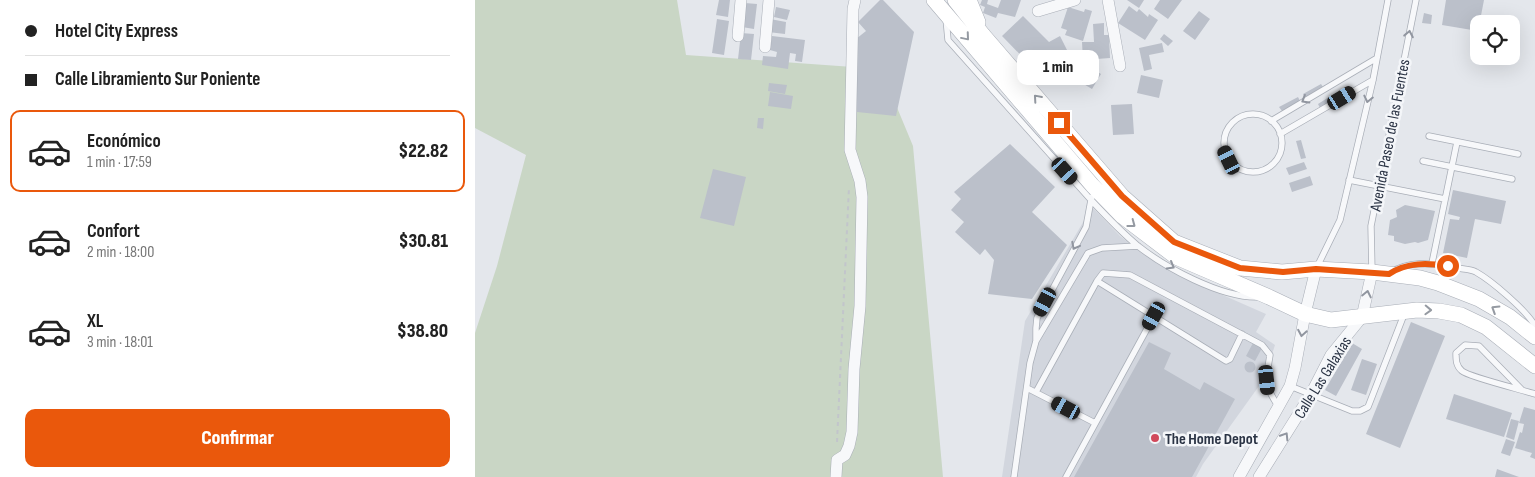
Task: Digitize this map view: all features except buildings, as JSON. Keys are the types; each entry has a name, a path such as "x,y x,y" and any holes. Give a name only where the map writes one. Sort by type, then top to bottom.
{"main road":[{"path":"934,0 1092,193 1176,257 1305,314 1331,320 1406,310 1439,310 1461,315 1485,326 1535,366"},
{"path":"955,0 1122,196 1174,242 1240,268 1283,272 1316,269 1372,272 1438,283 1479,299 1510,318 1535,337"},
{"path":"969,0 983,35"}],"street":[{"path":"738,36 741,0"},
{"path":"765,47 769,0"},
{"path":"836,477 837,460 845,455 852,432 854,369 860,306 861,181 850,150 853,9 855,0"},
{"path":"1038,10 1075,0"},
{"path":"1108,0 1120,66"},
{"name":"Calle Las Galaxias","path":"1239,477 1290,386 1316,269"},
{"name":"Calle Las Galaxias","path":"1259,477 1311,394 1331,355 1362,317 1372,272"}],"lane":[{"name":"Avenida Paseo de las Fuentes","path":"1316,269 1340,220 1373,80 1388,0"},
{"name":"Avenida Paseo de las Fuentes","path":"1372,272 1371,226 1416,0"},
{"path":"1271,121 1377,58"},
{"path":"1281,134 1373,80"},
{"path":"1245,115 1262,116 1271,121 1276,125 1281,134 1281,150 1277,160 1266,169 1257,172 1245,171 1235,167 1224,151 1223,141 1229,126 1236,119 1245,115"},
{"path":"1429,136 1518,154"},
{"path":"1432,263 1457,142"},
{"path":"1423,161 1512,179"},
{"path":"1349,180 1445,199"},
{"path":"1092,193 1122,232 1138,246 1185,275 1213,288 1243,297 1269,297"},
{"path":"1037,342 1037,318 1085,226 1092,193"},
{"path":"1014,477 1030,363 1037,342 1088,253 1102,248 1138,246"},
{"path":"1389,274 1402,266 1432,263 1448,266"},
{"path":"1457,268 1475,271 1531,318 1535,326"},
{"path":"1037,392 1103,273 1130,274 1262,345 1270,355 1267,390 1278,406"},
{"path":"1097,281 1226,361 1230,359 1242,334"},
{"path":"1290,386 1352,411 1360,411 1367,406 1406,310"},
{"path":"1065,477 1154,316"},
{"path":"1522,390 1479,346 1465,345 1456,353 1456,363 1463,372 1535,394"},
{"path":"1027,388 1095,423"}],"path":[{"path":"837,460 849,180"}],"shaded area":[{"path":"1092,207 1120,236 1138,250 1184,278 1266,314 1256,332 1275,345 1264,379 1203,464 1196,477 1002,477 1025,321"}],"green space":[{"path":"475,0 677,0 686,55 881,69 913,146 943,477 475,477 475,333 497,266 526,155 475,128"}],"place":[{"name":"The Home Depot","path":"1155,438"}],"route":[{"path":"1059,123 1122,196 1174,242 1240,268 1283,272 1316,269 1389,274 1407,265 1432,263 1448,266"}]}
